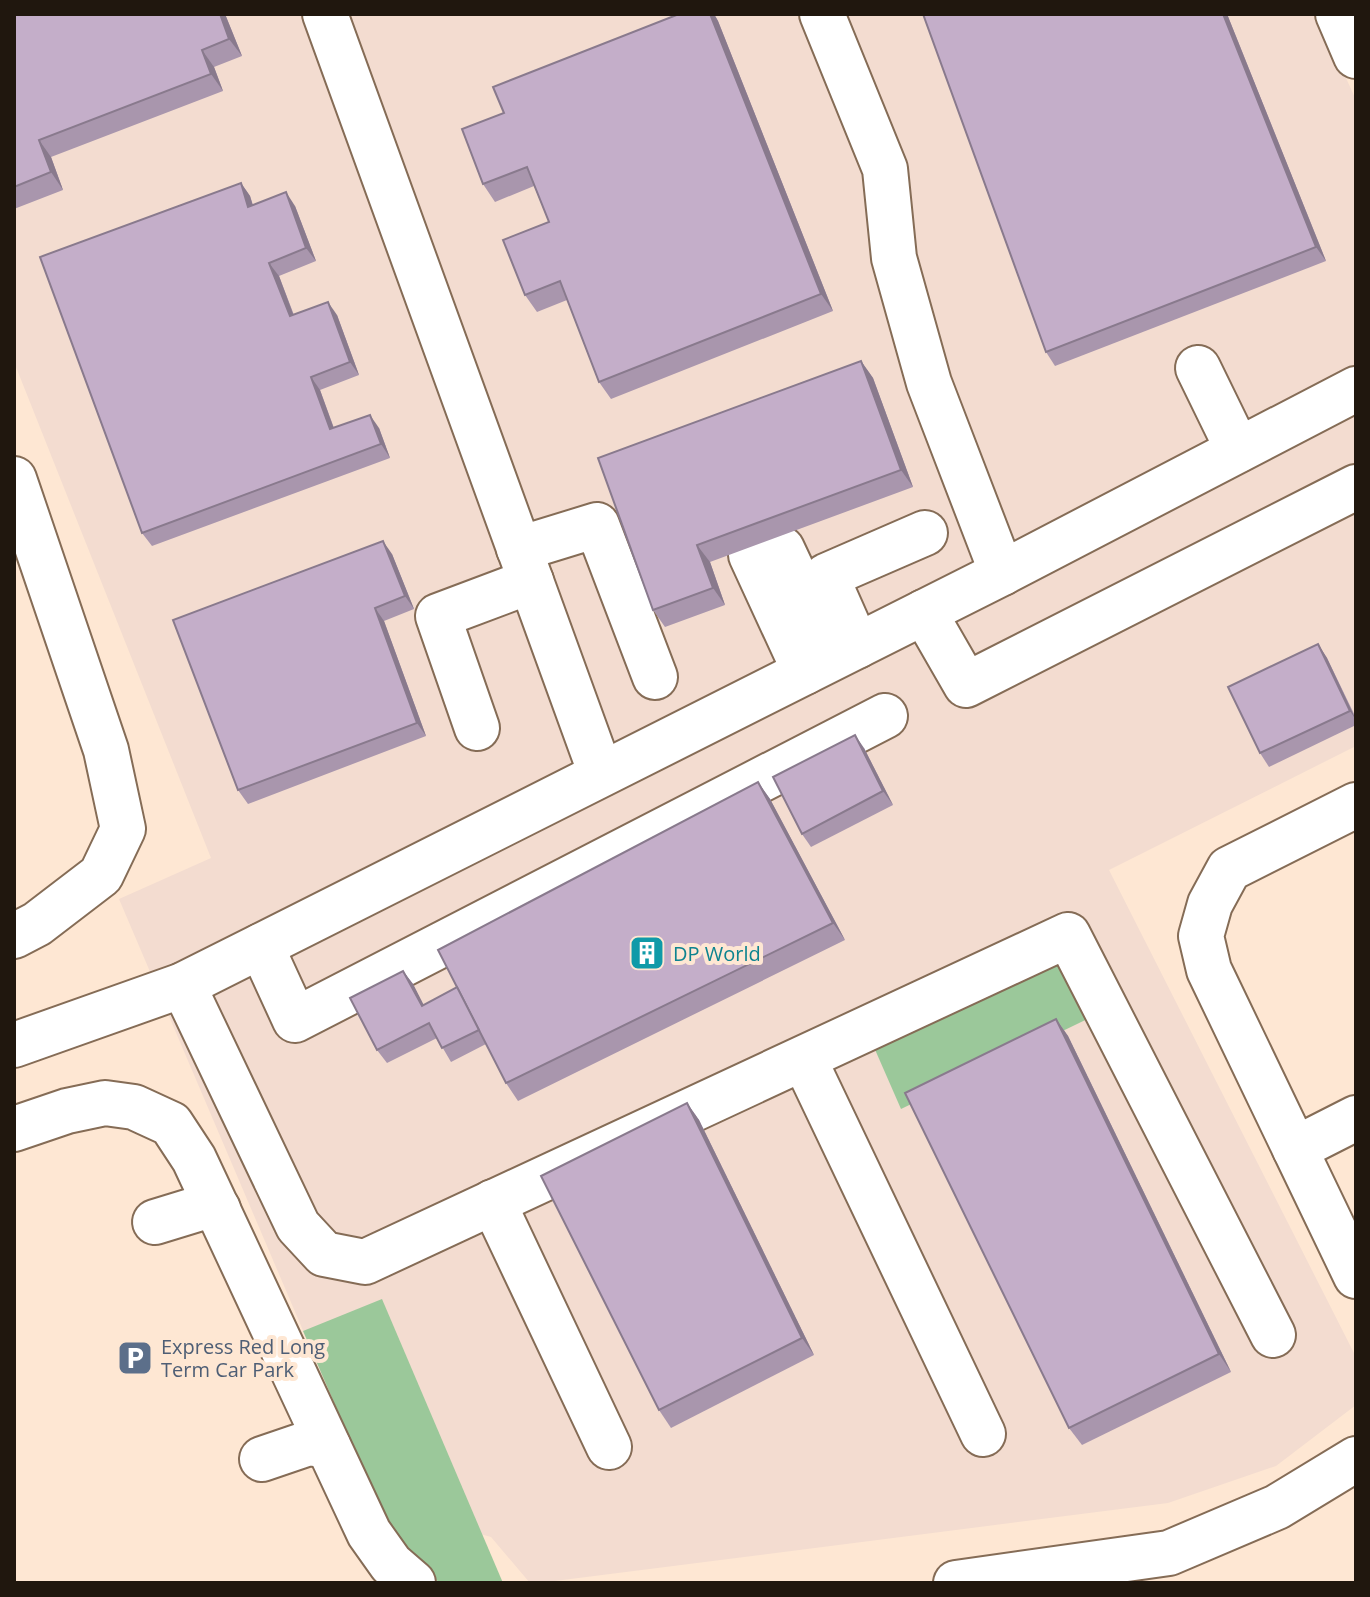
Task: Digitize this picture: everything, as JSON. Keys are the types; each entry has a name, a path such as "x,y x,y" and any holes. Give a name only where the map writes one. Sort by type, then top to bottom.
{"street":[{"path":"325,14 601,774"},
{"path":"822,14 885,169 894,258 929,383 1002,573"},
{"path":"1338,14 1356,56"},
{"path":"1198,368 1238,450"},
{"path":"14,1045 183,985 1002,573 1356,389"},
{"path":"14,479 23,540 106,750 123,829 101,875 37,924 14,936"},
{"path":"924,612 966,685 1356,487"},
{"path":"477,728 438,616 597,525 655,677"},
{"path":"832,659 826,576 925,533"},
{"path":"767,552 832,659"},
{"path":"261,946 295,1020 885,716"},
{"path":"1356,805 1229,869 1210,904 1201,936 1209,970 1356,1276"},
{"path":"183,985 298,1226 324,1254 365,1262 1068,935 1273,1335"},
{"path":"804,1059 983,1434"},
{"path":"14,1129 67,1111 105,1103 134,1107 171,1124 194,1159 369,1533 391,1564 413,1583"},
{"path":"1295,1149 1356,1118"},
{"path":"493,1202 609,1447"},
{"path":"155,1222 204,1207 218,1209"},
{"path":"262,1459 309,1443 328,1446"},
{"path":"956,1583 1175,1568 1356,1459"}],"shaded area":[{"path":"14,14 1317,14 1356,100 1356,746 1109,870 1356,1357 1356,1405 1276,1466 1168,1503 539,1583 530,1583 491,1537 452,1526 386,1525 119,899 211,858 14,362"}],"green space":[{"path":"1053,947 1104,1011 901,1109 873,1045"},
{"path":"382,1299 503,1583 440,1583 397,1547 303,1331"}],"building":[{"path":"14,14 220,14 229,39 202,50 211,74 39,140 51,172 14,187"},
{"path":"679,14 710,14 821,294 599,382 560,281 525,295 503,240 549,222 527,167 483,184 462,129 504,113 493,87"},
{"path":"923,14 1223,14 1316,247 1046,352"},
{"path":"241,183 248,207 286,192 306,248 269,263 290,316 328,302 350,362 311,377 330,429 370,415 381,444 142,533 40,257"},
{"path":"861,361 901,470 697,545 713,588 653,610 598,458"},
{"path":"383,541 405,596 375,608 417,723 238,790 173,620"},
{"path":"1318,644 1350,711 1260,753 1228,687"},
{"path":"855,735 883,791 802,834 773,777"},
{"name":"DP World","path":"758,782 833,923 506,1083 438,950"},
{"path":"403,971 422,1006 457,987 479,1030 442,1048 429,1023 377,1050 350,998"},
{"path":"1056,1019 1219,1354 1069,1428 905,1093"},
{"path":"687,1103 802,1338 659,1410 541,1176"}],"place":[{"name":"DP World","path":"647,953"},
{"name":"Express Red Long Term Car Park","path":"135,1358"}]}
